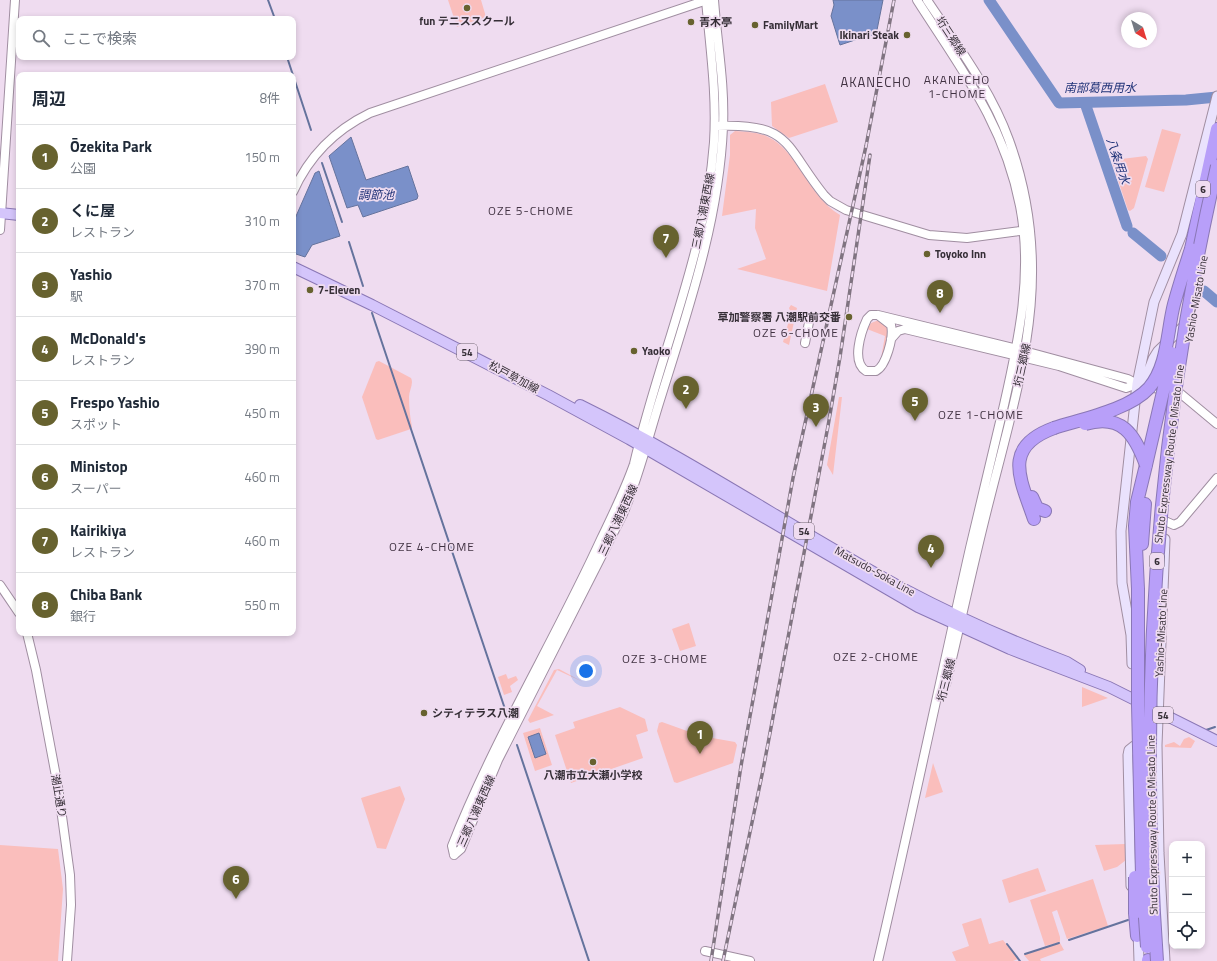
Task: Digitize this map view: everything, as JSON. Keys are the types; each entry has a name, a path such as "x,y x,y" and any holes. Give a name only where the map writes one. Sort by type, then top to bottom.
{"highway":[{"name":"Shuto Expressway Route 6 Misato Line","path":"1148,961 1142,875 1136,702 1138,589 1145,504 1146,465 1173,350 1190,249 1217,129"},
{"name":"Shuto Expressway Route 6 Misato Line","path":"1156,961 1149,784 1151,672 1162,524 1172,419 1188,314 1217,166"},
{"path":"1034,519 1019,468 1021,456 1026,444 1031,439 1124,404 1148,388 1156,377 1163,362 1174,304 1190,249"},
{"path":"1045,511 1039,510 1035,504 1027,478 1026,465 1032,448 1055,430 1088,423 1108,421 1115,423 1126,428 1139,448 1146,465"},
{"path":"1136,702 1132,737 1135,913 1137,936"}],"main road":[{"path":"1139,961 1137,936 1132,920 1128,809 1128,755 1129,750 1134,746 1136,702 1131,635 1122,583 1121,531 1137,384 1154,302 1182,234 1217,96"},
{"name":"Yashio-Misato Line","path":"1165,961 1158,853 1157,712 1163,596 1162,524 1192,319 1217,189"},
{"path":"1,213 16,215"},
{"name":"松戸草加線","path":"296,266 327,278 644,442"},
{"path":"1137,384 1145,380 1153,358 1158,351 1192,319"},
{"name":"Matsudo-Soka Line","path":"644,442 900,597 958,621 1067,662 1136,702 1217,741"}],"street":[{"path":"0,230 5,131 15,0"},
{"path":"296,186 304,170 322,147 344,128 370,113 706,0"},
{"name":"三郷八潮東西線","path":"706,0 719,126 691,269 644,442 634,490 498,760 460,849 454,855 452,846 477,786 497,744 591,562 626,486 644,442 699,271 717,197 721,78 714,0"},
{"name":"垳三郷線","path":"917,0 969,78 996,129 1006,154 1027,230 1025,274 1016,353 958,621"},
{"name":"垳三郷線","path":"878,961 958,621 1025,355 1033,287 1021,177 1009,139 999,116 976,74 927,0"},
{"path":"719,126 759,127 776,134 790,147 824,195 834,204 846,210 943,237 973,237 1027,230"},
{"path":"691,269 699,271"},
{"path":"878,315 891,326 890,342 884,364 881,368 870,372 860,367 857,356 866,321 871,315 878,315 1016,353"},
{"path":"805,343 810,317"},
{"path":"890,342 896,333 905,329 1128,379 1137,384 1181,394 1217,424"},
{"path":"1162,524 1174,525 1180,522 1217,478"},
{"path":"0,585 16,609"},
{"name":"潮止通り","path":"28,636 36,670 58,787 70,876 71,905 67,961"},
{"path":"705,951 750,961"}],"shaded area":[{"name":"fun テニススクール","path":"448,0 481,0 486,17 457,27"},
{"path":"825,84 838,122 789,138 772,126 771,102"},
{"path":"1162,129 1181,134 1164,192 1145,187"},
{"path":"735,131 760,134 778,143 795,162 819,196 840,215 827,291 737,269 766,259 755,228 756,209 722,216 730,155 730,135"},
{"path":"1146,156 1148,159 1134,208 1130,211 1128,210 1112,162 1113,160"},
{"path":"791,305 797,308 789,345 783,342 791,313 789,308"},
{"path":"879,320 889,329 883,359 880,364 885,336 867,329 871,323"},
{"path":"379,361 411,378 412,383 409,401 412,427 411,429 378,440 376,439 362,397 376,362"},
{"path":"839,397 842,397 833,475 827,465"},
{"path":"689,623 696,646 680,651 672,629"},
{"path":"559,669 583,682 557,670 537,706 554,715 530,723 528,720 554,670"},
{"path":"506,674 508,679 516,676 518,680 510,686 512,692 504,695 498,677"},
{"path":"1082,687 1108,698 1082,707"},
{"path":"620,707 645,719 648,731 636,735 643,758 571,783 555,735 575,728 573,722"},
{"path":"662,722 701,736 735,742 737,745 733,763 677,783 674,782 657,731 659,723"},
{"path":"540,728 552,765 535,771 523,733"},
{"path":"1189,737 1195,741 1191,748 1165,747 1165,745 1174,742 1180,746 1184,739"},
{"path":"933,763 943,792 925,798"},
{"path":"400,786 405,799 386,849 377,848 361,798"},
{"path":"1125,844 1126,860 1117,867 1104,871 1095,845"},
{"path":"0,845 58,849 63,889 58,961 0,961"},
{"path":"1038,868 1046,891 1009,903 1002,880"},
{"path":"1093,879 1108,926 1067,939 1057,910 1052,912 1060,937 1060,942 1045,946 1030,900"},
{"path":"981,918 989,944 1003,940 1018,959 1013,961 956,961 952,952 969,946 962,924"},
{"path":"1060,943 1064,950 1040,959 1041,961 1029,961 1024,955"}],"water":[{"path":"833,0 883,0 877,30 873,31 872,35 865,39 864,37 840,45 831,16 834,5"},
{"name":"調節池","path":"351,137 366,180 408,166 418,196 417,199 363,217 358,205 347,208 329,156"},
{"name":"調節池","path":"319,171 340,236 312,245 305,257 296,254 296,216 315,173"},
{"path":"539,733 546,754 535,758 528,737"}],"waterway":[{"path":"268,0 274,16"},
{"name":"南部葛西用水","path":"989,0 1059,103 1186,100 1217,97"},
{"path":"288,60 292,72"},
{"path":"296,84 311,130"},
{"name":"八条用水","path":"1085,103 1127,226"},
{"path":"322,163 342,222"},
{"name":"八条用水","path":"1133,233 1161,256"},
{"path":"349,242 363,286"},
{"name":"八条用水","path":"1204,291 1217,302"},
{"path":"372,313 506,712"},
{"path":"1206,730 1215,727"},
{"path":"517,745 589,961"},
{"path":"1069,940 1128,920"},
{"path":"1025,954 1059,943"},
{"path":"1007,944 1020,961"}],"railway":[{"path":"711,961 741,766 793,478 866,146 894,0"},
{"path":"723,961 763,770 828,426 840,357 870,155"}],"place":[{"name":"fun テニススクール","path":"467,8"},
{"name":"青木亭","path":"691,22"},
{"name":"FamilyMart","path":"755,25"},
{"name":"Ikinari Steak","path":"907,35"},
{"name":"Toyoko Inn","path":"927,254"},
{"name":"Kairikiya","path":"666,258"},
{"name":"7-Eleven","path":"310,290"},
{"name":"Chiba Bank","path":"940,313"},
{"name":"草加警察署 八潮駅前交番","path":"849,317"},
{"name":"Yaoko","path":"634,351"},
{"name":"くに屋","path":"686,409"},
{"name":"Frespo Yashio","path":"915,421"},
{"name":"Yashio","path":"816,427"},
{"name":"McDonald's","path":"931,568"},
{"name":"シティテラス八潮","path":"424,713"},
{"name":"Ōzekita Park","path":"700,754"},
{"name":"八潮市立大瀬小学校","path":"593,762"},
{"name":"Ministop","path":"236,899"}],"district":[{"name":"AKANECHO","path":"876,82"},
{"name":"AKANECHO 1-CHOME","path":"957,87"},
{"name":"OZE 5-CHOME","path":"531,211"},
{"name":"OZE 6-CHOME","path":"796,333"},
{"name":"OZE 1-CHOME","path":"981,415"},
{"name":"OZE 4-CHOME","path":"432,547"},
{"name":"OZE 2-CHOME","path":"876,657"},
{"name":"OZE 3-CHOME","path":"665,659"}]}
